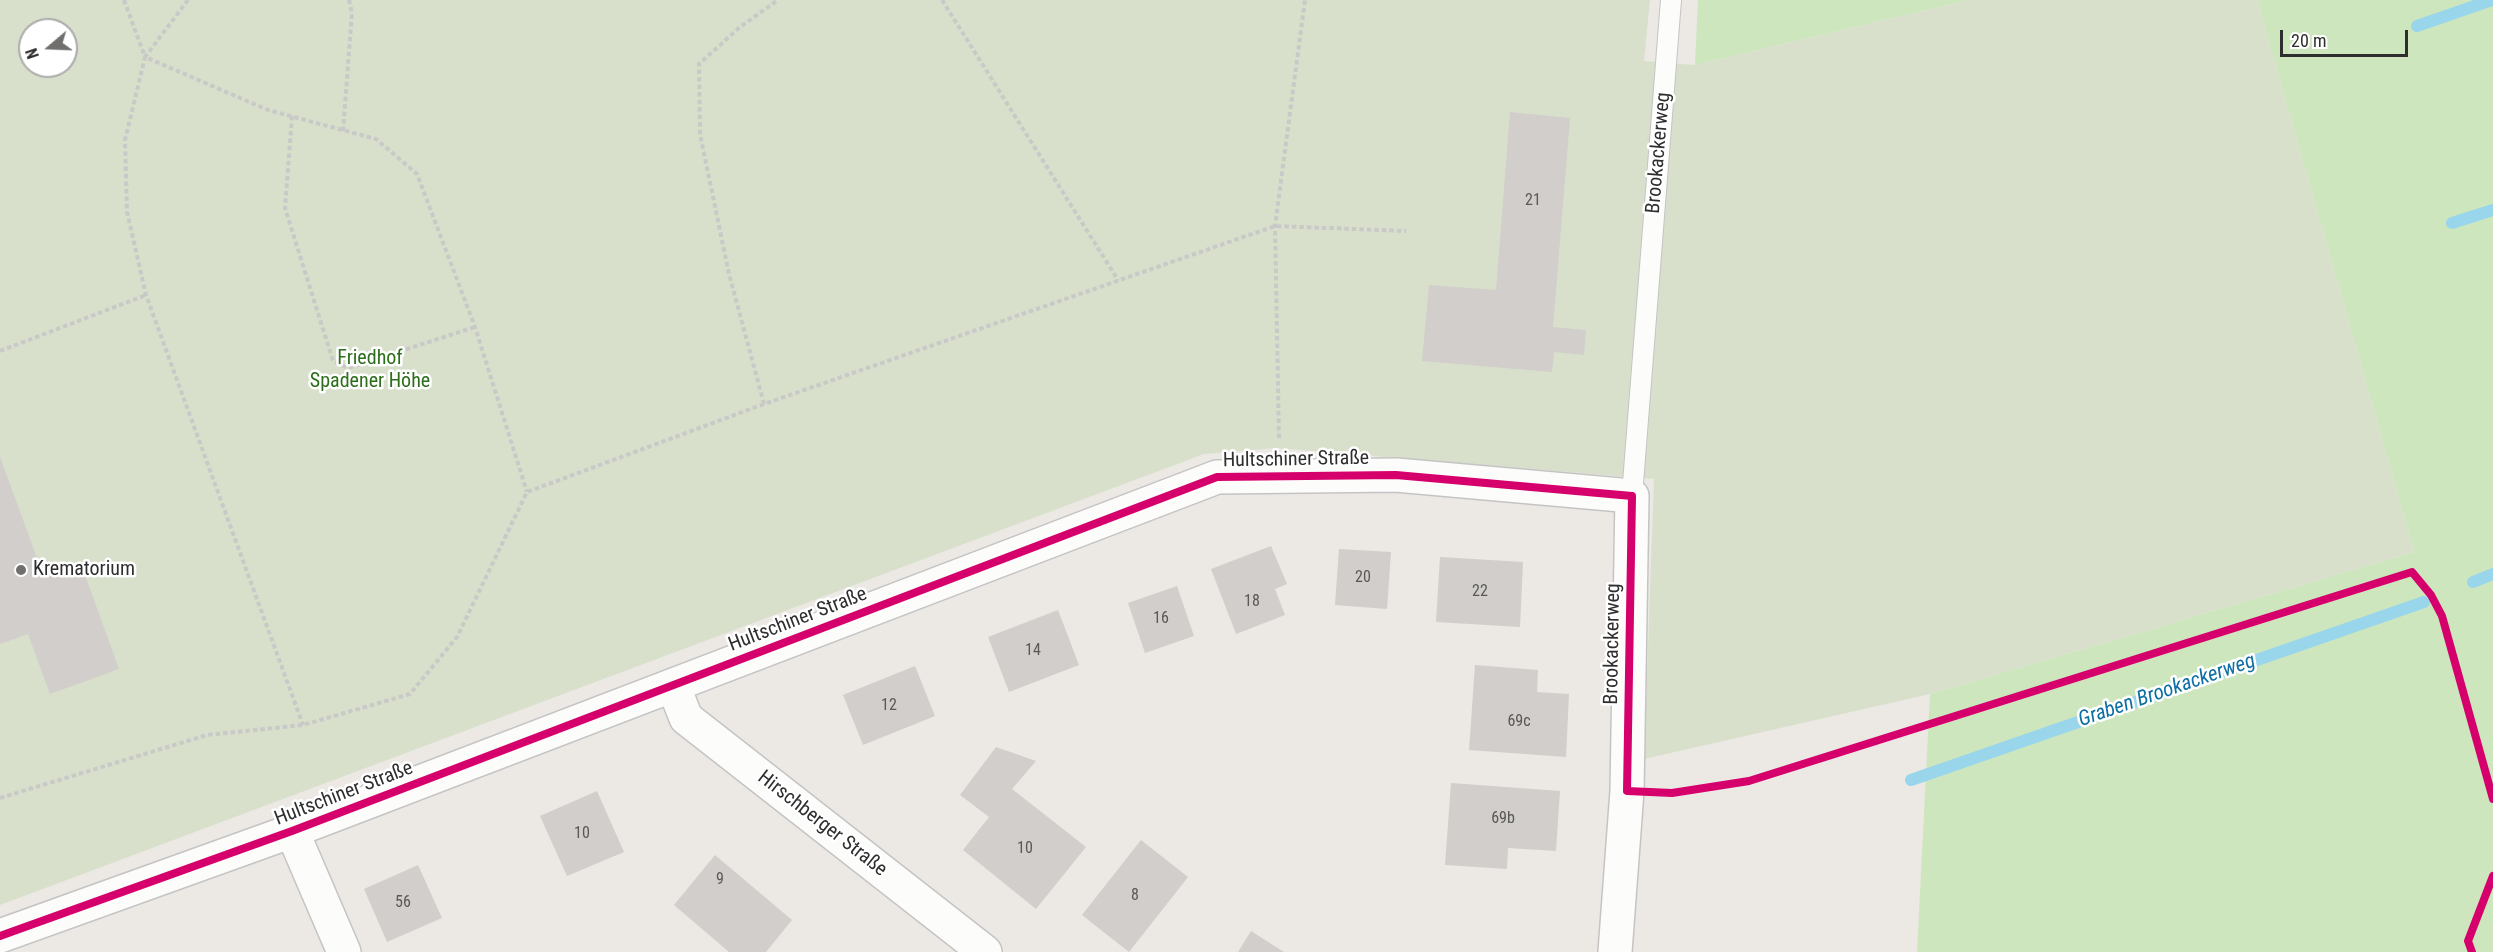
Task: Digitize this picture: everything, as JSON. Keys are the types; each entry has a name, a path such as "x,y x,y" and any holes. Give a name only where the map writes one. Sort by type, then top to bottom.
{"street":[{"name":"Hultschiner Straße","path":"0,936 292,831 1217,477 1396,475 1632,496"},
{"name":"Brookackerweg","path":"1615,952 1627,791 1632,496"},
{"name":"Hirschberger Straße","path":"673,685 686,718 985,952"},
{"path":"292,831 344,952"}],"lane":[{"name":"Brookackerweg","path":"1632,496 1671,0"}],"path":[{"path":"0,798 207,735 303,725 410,694 457,637 527,492 475,327 417,174 376,140 268,110 145,57 124,0"},
{"path":"188,0 145,57 125,140 127,212 146,296 303,725"},
{"path":"343,130 352,14 349,0"},
{"path":"764,404 729,274 700,134 699,64 740,27 778,0"},
{"path":"942,0 1118,280"},
{"path":"1280,475 1275,226 1305,0"},
{"path":"292,116 285,208 333,361 348,368 475,327"},
{"path":"527,492 764,404 1275,226 1406,231"},
{"path":"0,351 146,296"}],"green space":[{"name":"Friedhof Spadener Höhe","path":"0,0 1650,0 1644,61 1695,65 1969,0 2257,0 2414,552 1930,694 1644,759 1654,479 1276,448 1204,454 0,905"},
{"path":"1698,0 1969,0 1695,65"},
{"path":"2257,0 2493,0 2493,952 1917,952 1930,694 2414,552"}],"building":[{"path":"1510,112 1570,118 1553,327 1586,330 1584,355 1554,352 1552,372 1422,361 1429,285 1496,290"},
{"name":"Krematorium","path":"0,457 44,577 81,564 119,669 50,694 28,634 0,644"},
{"path":"1271,546 1287,584 1275,589 1285,615 1236,634 1211,569"},
{"path":"1339,549 1391,552 1387,609 1335,605"},
{"path":"1440,557 1523,562 1520,627 1436,622"},
{"path":"1177,586 1194,636 1145,653 1128,603"},
{"path":"1058,610 1079,665 1009,692 988,637"},
{"path":"1475,665 1538,670 1537,692 1569,694 1566,757 1469,750"},
{"path":"915,666 935,716 863,745 843,695"},
{"path":"996,747 1036,761 1012,789 1086,847 1036,909 963,850 989,817 960,795"},
{"path":"1451,783 1560,791 1556,851 1508,848 1507,869 1445,865"},
{"path":"597,791 624,852 567,876 540,816"},
{"path":"1141,840 1188,877 1129,952 1082,915"},
{"path":"715,855 792,920 766,952 729,952 674,905"},
{"path":"418,865 442,918 387,942 364,889"},
{"path":"1251,931 1284,952 1238,952"}],"waterway":[{"path":"2417,26 2492,0"},
{"path":"2452,223 2493,210"},
{"name":"Graben Brookackerweg","path":"2473,582 2493,574"},
{"name":"Graben Brookackerweg","path":"1911,780 2424,602"}],"cycle path":[{"path":"0,936 292,831 1217,477 1396,475 1632,496 1627,791 1672,793 1749,781 2412,572 2431,595 2442,616 2493,799"},
{"path":"2472,952 2468,941 2493,876"}],"place":[{"name":"Krematorium","path":"21,570"}]}
